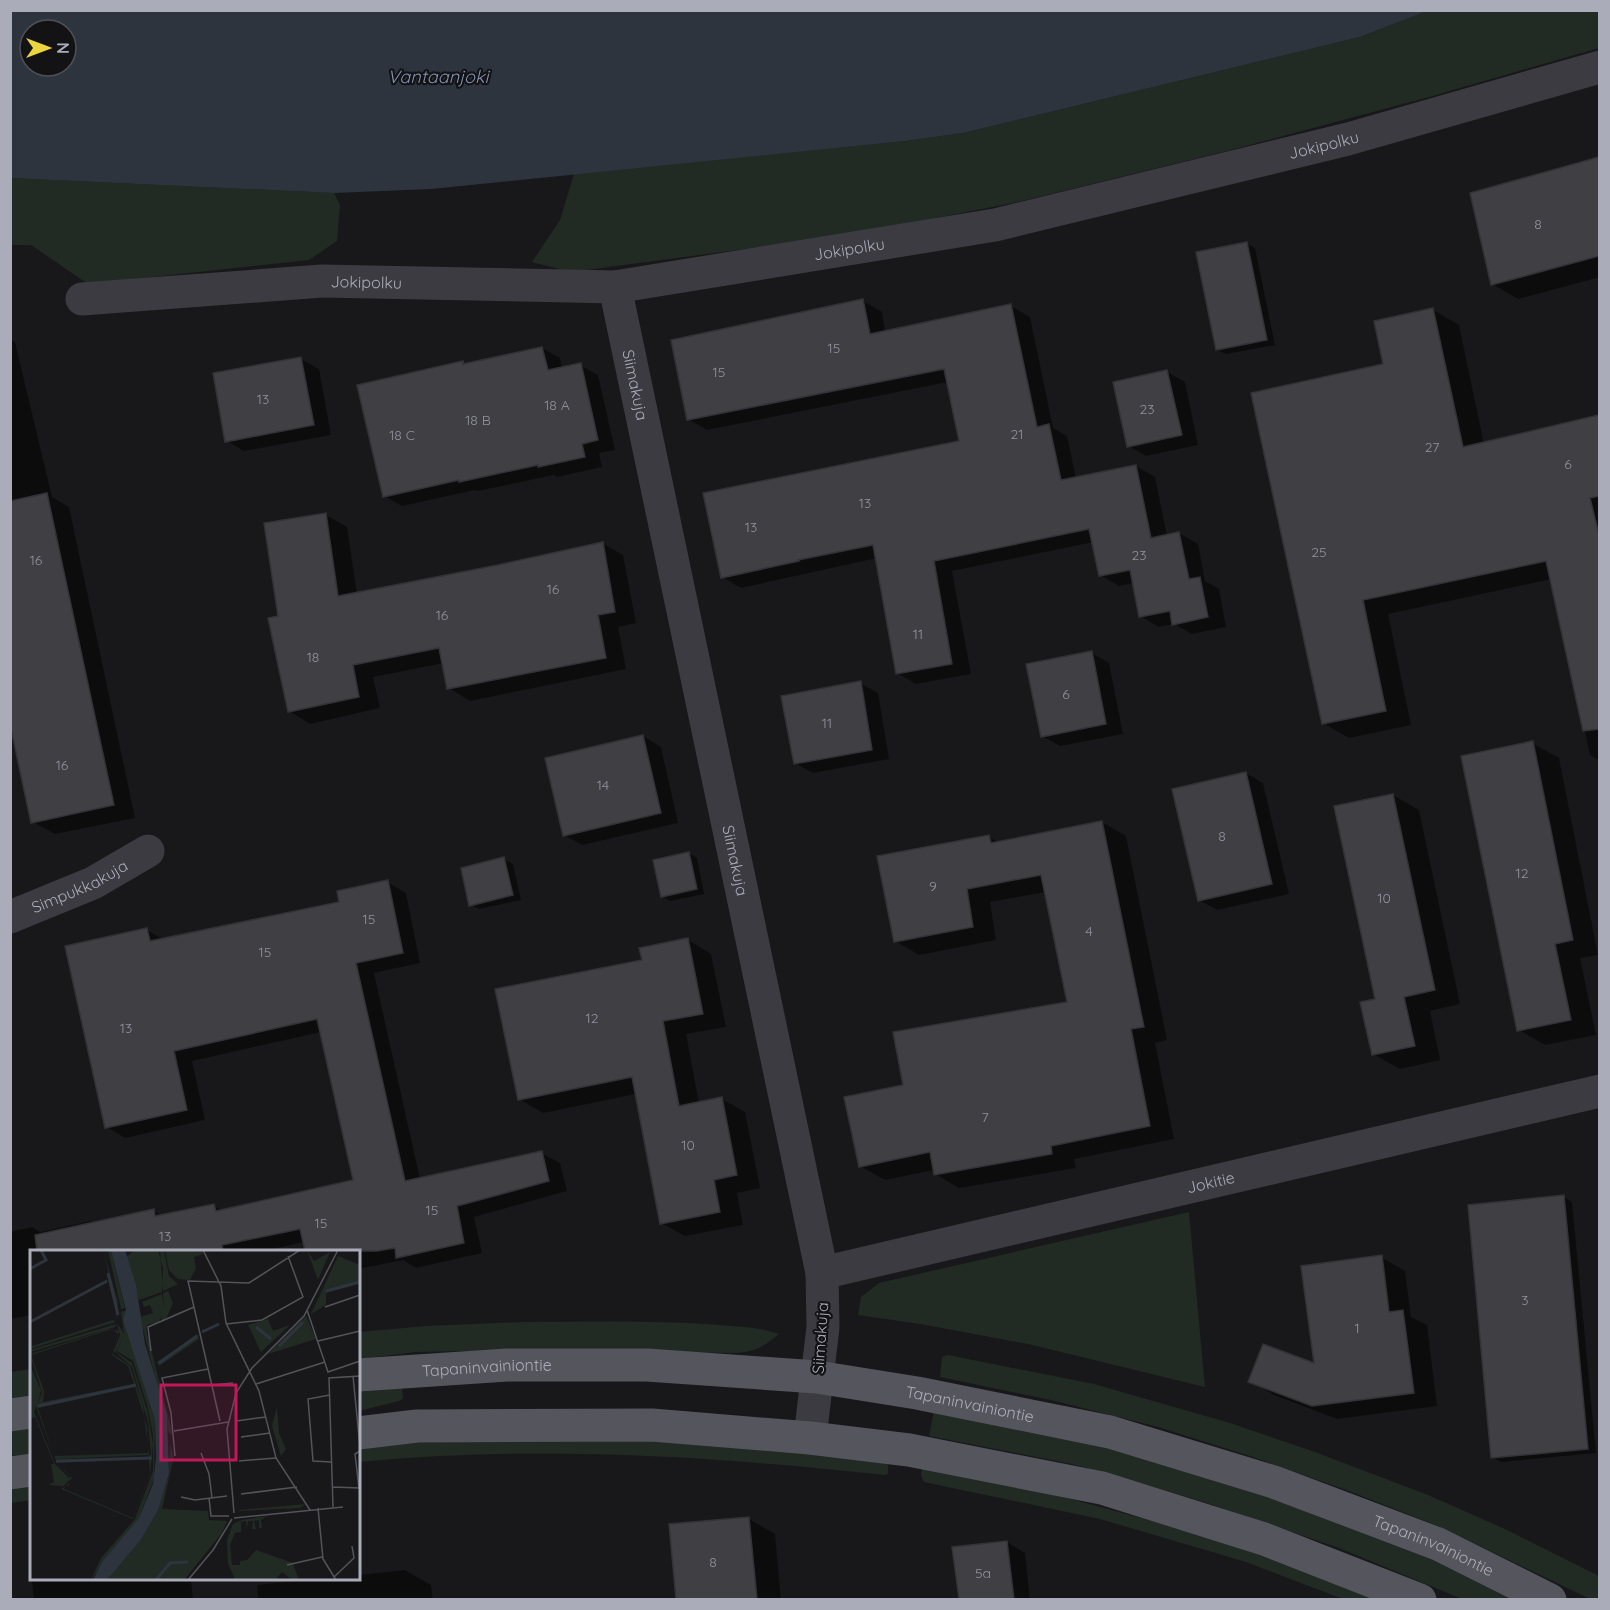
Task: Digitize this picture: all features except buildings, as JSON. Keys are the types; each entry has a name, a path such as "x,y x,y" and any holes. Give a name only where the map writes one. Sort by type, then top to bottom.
{"main road":[{"name":"Tapaninvainiontie","path":"360,1376 507,1365 647,1365 817,1377 917,1393 1110,1432 1274,1482 1438,1544 1550,1599"},
{"path":"10,1415 30,1412"},
{"path":"360,1433 417,1426 652,1425 810,1438 909,1450 1101,1488 1264,1539 1420,1599"},
{"path":"10,1473 30,1470"}],"street":[{"name":"Jokipolku","path":"82,299 322,281 615,286 995,225 1348,139 1599,67"},
{"name":"Siimakuja","path":"615,286 822,1273 823,1327 810,1438"},
{"name":"Simpukkakuja","path":"10,917 93,884 148,852"},
{"name":"Jokitie","path":"822,1273 1599,1090"}],"shaded area":[{"path":"1427,11 1599,11 1599,48 1429,97 1227,151 1018,202 843,236 571,272 532,262 560,220 574,174 905,141 963,133 1360,37"},
{"path":"11,178 334,193 340,205 337,241 309,260 88,284 31,245 11,245"},
{"path":"1189,1212 1205,1387 1028,1344 858,1315 861,1297 879,1283"},
{"path":"525,1322 696,1323 750,1328 779,1334 758,1348 734,1353 506,1350 416,1352 360,1359 360,1332 426,1326"},
{"path":"948,1355 1094,1384 1230,1423 1315,1452 1428,1495 1505,1529 1599,1576 1599,1599 1590,1599 1438,1526 1253,1457 1158,1427 1051,1400 940,1377 942,1357"},
{"path":"30,1369 30,1398 11,1400 10,1372"},
{"path":"360,1388 402,1388 403,1398 360,1411"},
{"path":"934,1410 1094,1443 1265,1494 1389,1539 1523,1599 1462,1599 1339,1548 1207,1503 1072,1464 929,1436"},
{"path":"30,1426 30,1454 11,1456 10,1429"},
{"path":"548,1438 709,1443 888,1462 888,1474 622,1455 490,1454 360,1462 360,1446 454,1439"},
{"path":"922,1468 1000,1480 1156,1522 1254,1551 1383,1599 1343,1599 1246,1562 1100,1519 924,1482 921,1476"},
{"path":"30,1485 30,1500 11,1503 10,1488"}],"water":[{"name":"Vantaanjoki","path":"11,10 1427,10 1360,37 963,133 905,141 431,189 334,193 11,178"}]}
